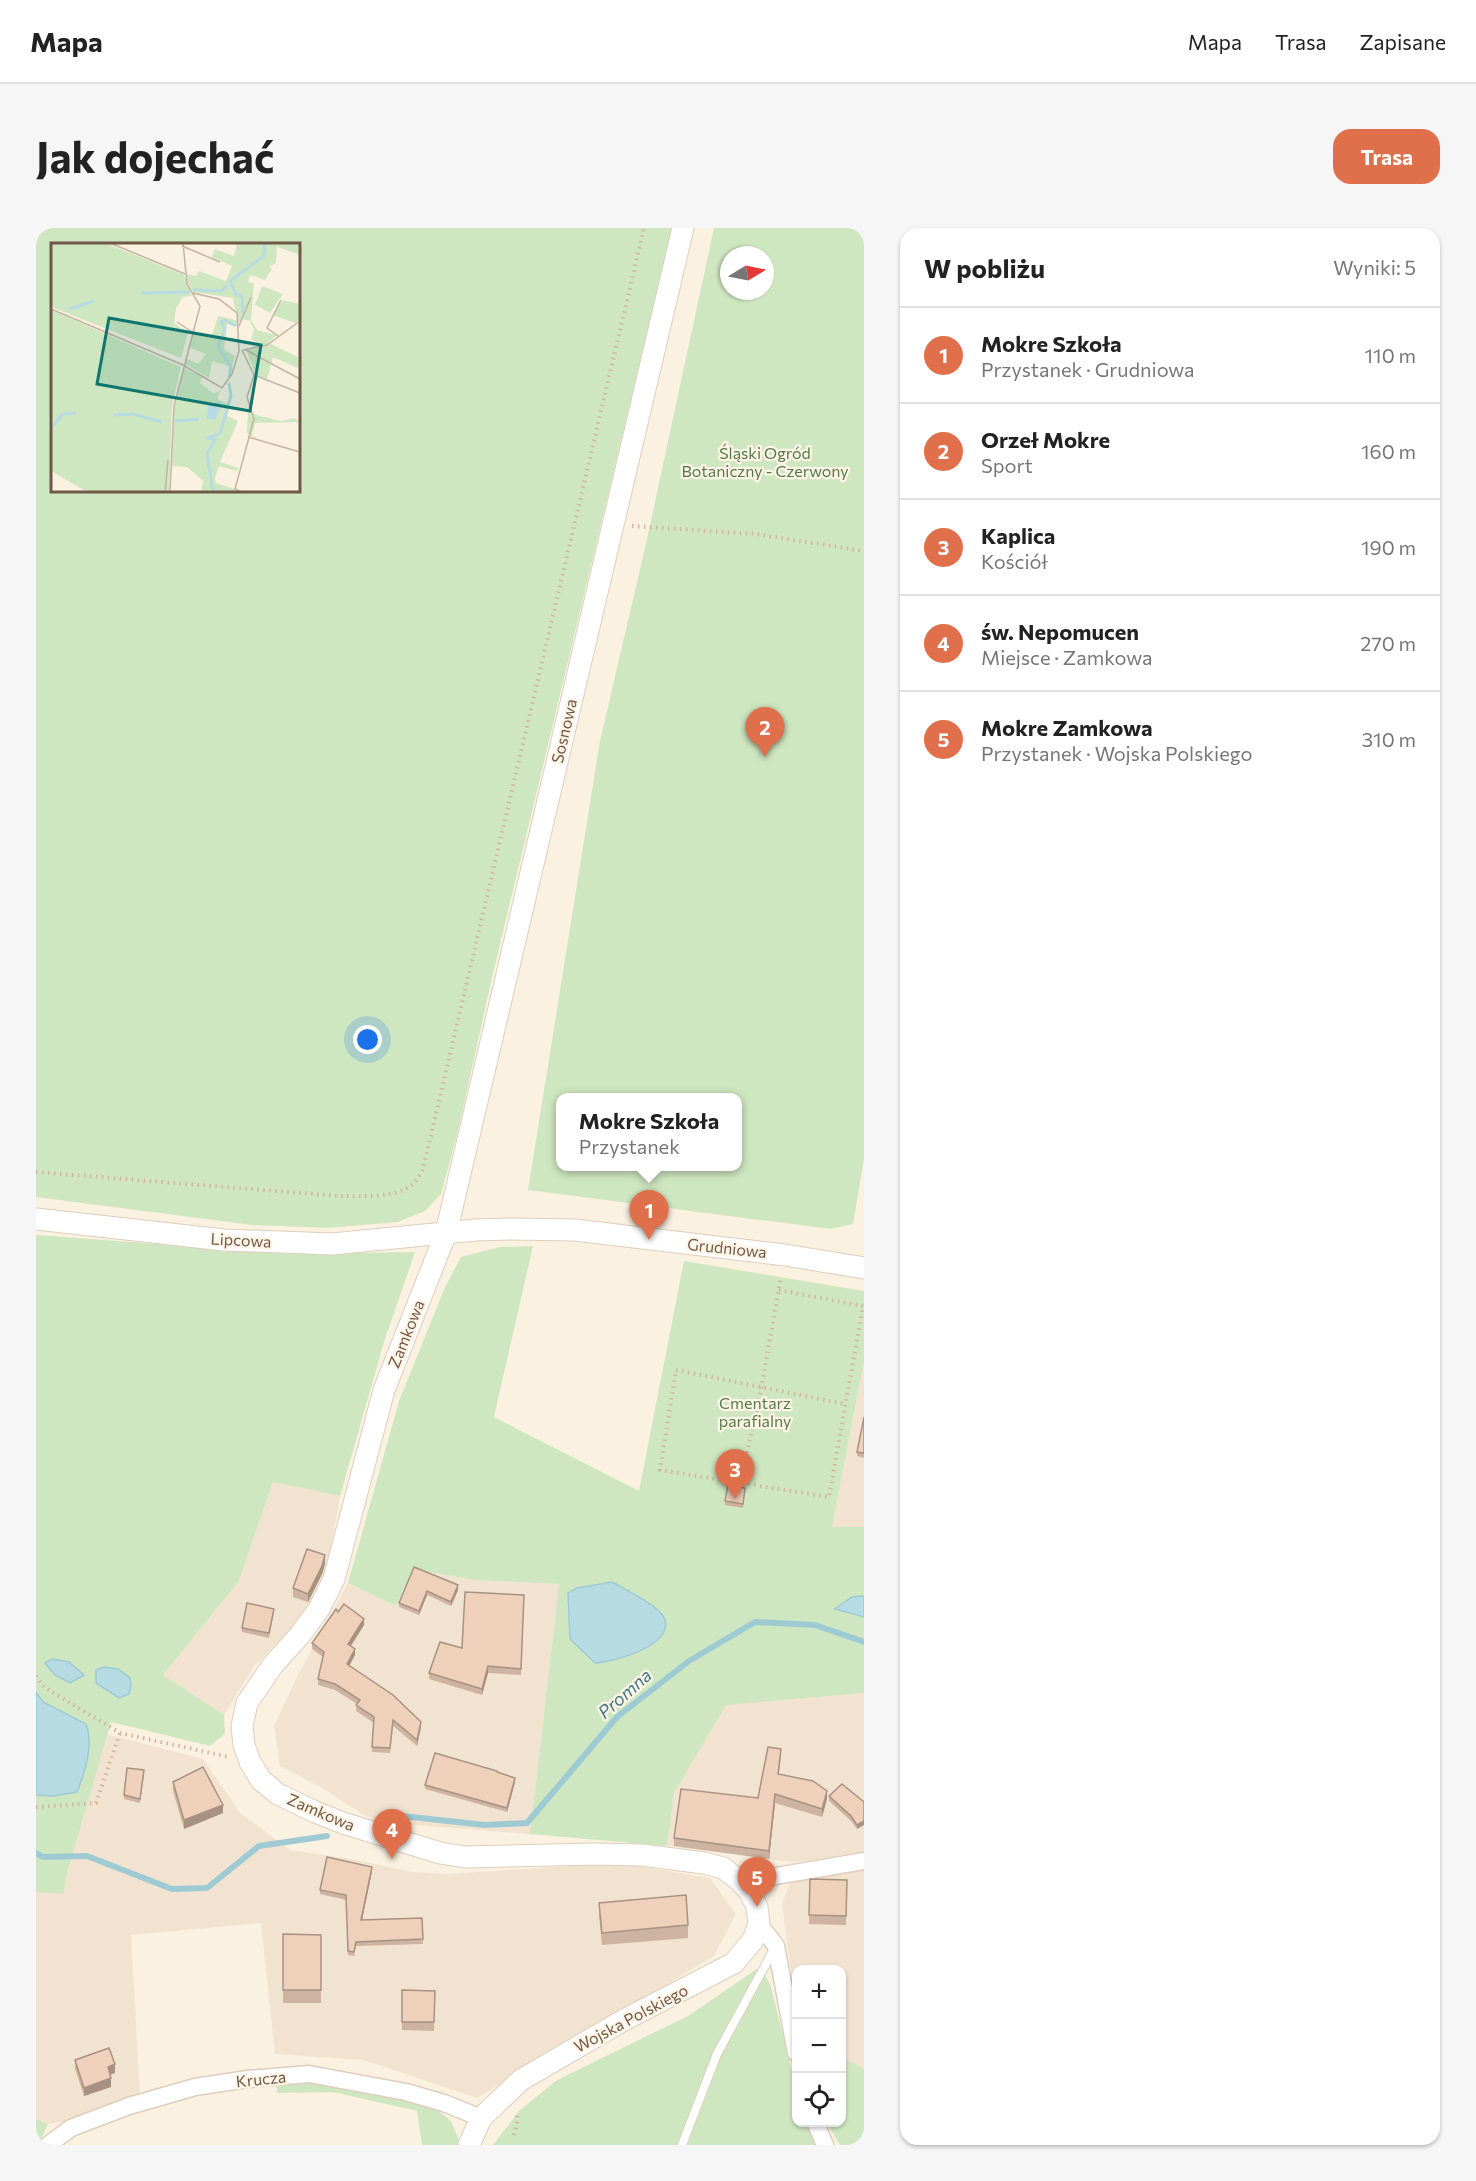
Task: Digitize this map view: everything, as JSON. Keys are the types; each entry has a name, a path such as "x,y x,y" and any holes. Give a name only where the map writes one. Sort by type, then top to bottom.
{"street":[{"name":"Sosnowa","path":"446,1233 682,228"},
{"name":"Lipcowa","path":"36,1219 236,1241 332,1244 446,1233"},
{"name":"Grudniowa","path":"446,1233 510,1229 575,1230 785,1255 864,1268"},
{"name":"Zamkowa","path":"446,1233 384,1390 334,1579 319,1609 300,1635 272,1666 247,1703 242,1726 244,1745 250,1762 261,1780 278,1794 313,1811 440,1853 465,1857 642,1855 704,1863 723,1868 741,1881"},
{"path":"741,1881 864,1861"},
{"path":"741,1881 750,1892 757,1907 759,1924 776,1946 792,2032"},
{"name":"Wojska Polskiego","path":"469,2145 481,2118 515,2085 541,2067 624,2020 734,1963 753,1940 759,1924"},
{"name":"Krucza","path":"48,2145 71,2128 129,2106 195,2087 248,2079 309,2074 406,2092 444,2103 481,2118"},
{"path":"817,2127 825,2145"}],"lane":[{"path":"682,2145 717,2054 776,1946"}],"path":[{"path":"36,1172 339,1196 376,1196 400,1190 414,1182 423,1169 644,228"},
{"path":"613,524 756,534 864,551"},
{"path":"739,1485 761,1387 781,1277"},
{"path":"779,1290 863,1306 829,1497 739,1485 660,1470 676,1370 845,1404"},
{"path":"36,1676 44,1687 109,1725 120,1734 250,1762"},
{"path":"36,1807 96,1803 120,1734"},
{"path":"514,2135 518,2122 516,2105"}],"shaded area":[{"path":"864,1361 864,1527 832,1527"},
{"path":"273,1482 340,1496 331,1547 322,1585 302,1618 254,1666 224,1715 163,1675 239,1581"},
{"path":"413,1569 474,1580 559,1584 530,1834 401,1824 366,1816 322,1788 280,1766 274,1726 296,1679 348,1583 396,1606"},
{"path":"864,1693 864,1854 793,1862 667,1846 673,1793 726,1704"},
{"path":"107,1734 203,1759 240,1813 290,1850 351,1859 413,1872 446,1874 620,1863 710,1878 736,1914 714,1956 477,2098 364,2060 275,2054 261,1923 131,1935 140,2095 73,2120 48,2124 36,2119 36,1892 64,1893 66,1877"},
{"path":"864,1869 864,2069 846,2059 846,1965 792,1965 792,1979 782,1903 791,1881"}],"green space":[{"path":"36,228 672,228 491,982 458,1131 441,1194 425,1211 398,1222 328,1228 252,1225 36,1197"},
{"name":"Śląski Ogród Botaniczny - Czerwony","path":"714,228 864,228 864,1159 853,1224 831,1229 528,1190 600,741 647,539"},
{"path":"36,1235 294,1254 415,1252 384,1342 340,1496 273,1482 239,1581 163,1675 224,1715 225,1734 210,1746 111,1722 66,1877 64,1894 36,1892"},
{"name":"Cmentarz parafialny","path":"533,1246 494,1417 639,1491 684,1261 864,1291 864,1361 832,1527 864,1527 864,1693 726,1705 674,1793 667,1846 530,1834 559,1584 474,1580 413,1569 396,1606 348,1583 399,1401 445,1287 461,1257 500,1247"},
{"path":"761,1966 771,1987 792,2073 792,2127 810,2127 820,2145 493,2145 519,2111 557,2080 688,2016"},
{"path":"846,2059 864,2069 864,2145 840,2145 829,2127 846,2127"},
{"path":"321,2080 431,2105 451,2121 460,2143 459,2145 422,2145 417,2111 333,2092 277,2093 276,2082"},
{"path":"36,2119 48,2124 38,2145 36,2145"}],"water":[{"path":"612,1582 657,1609 665,1620 665,1629 660,1638 640,1651 615,1660 595,1663 570,1639 568,1593 577,1588"},
{"path":"864,1596 864,1617 835,1609 852,1597"},
{"path":"52,1659 69,1662 84,1675 70,1683 55,1675 45,1663"},
{"path":"104,1667 118,1669 130,1678 129,1694 119,1698 96,1683 96,1670"},
{"path":"36,1692 43,1702 86,1724 89,1749 77,1792 54,1796 36,1795"}],"building":[{"path":"864,1417 864,1453 857,1452"},
{"path":"728,1485 745,1488 743,1504 725,1501"},
{"path":"307,1549 325,1555 308,1594 293,1588"},
{"path":"414,1567 458,1585 451,1602 427,1591 419,1611 399,1603"},
{"path":"465,1592 524,1595 521,1669 488,1666 482,1689 429,1673 440,1642 462,1648"},
{"path":"247,1603 274,1609 269,1633 242,1628"},
{"path":"344,1604 364,1619 348,1644 355,1649 347,1664 393,1695 421,1722 417,1740 393,1720 390,1748 372,1747 374,1717 356,1705 360,1700 335,1684 318,1679 324,1652 312,1643 336,1609 338,1612"},
{"path":"768,1747 781,1749 778,1774 813,1781 827,1791 822,1809 775,1794 769,1851 674,1838 681,1789 758,1798"},
{"path":"435,1753 515,1778 507,1808 425,1785"},
{"path":"203,1767 223,1805 184,1820 173,1782"},
{"path":"127,1768 144,1770 140,1799 124,1795"},
{"path":"842,1784 864,1802 864,1821 857,1825 851,1816 829,1796"},
{"path":"327,1857 372,1867 361,1920 422,1918 423,1939 356,1942 354,1952 348,1951 346,1895 320,1890"},
{"path":"810,1879 847,1880 846,1916 809,1915"},
{"path":"686,1895 688,1925 602,1933 599,1903"},
{"path":"283,1934 321,1935 321,1990 283,1990"},
{"path":"402,1990 435,1991 434,2022 402,2022"},
{"path":"109,2048 115,2064 108,2067 111,2078 84,2088 75,2060"}],"waterway":[{"name":"Promna","path":"393,1815 485,1825 527,1823 617,1717 689,1661 755,1622 815,1625 864,1642"},
{"path":"36,1853 43,1857 87,1856 172,1889 207,1888 259,1846 327,1836"}],"place":[{"name":"Orzeł Mokre","path":"765,757"},
{"name":"Mokre Szkoła","path":"649,1240"},
{"name":"Kaplica","path":"735,1499"},
{"name":"św. Nepomucen","path":"392,1859"},
{"name":"Mokre Zamkowa","path":"757,1907"}]}
